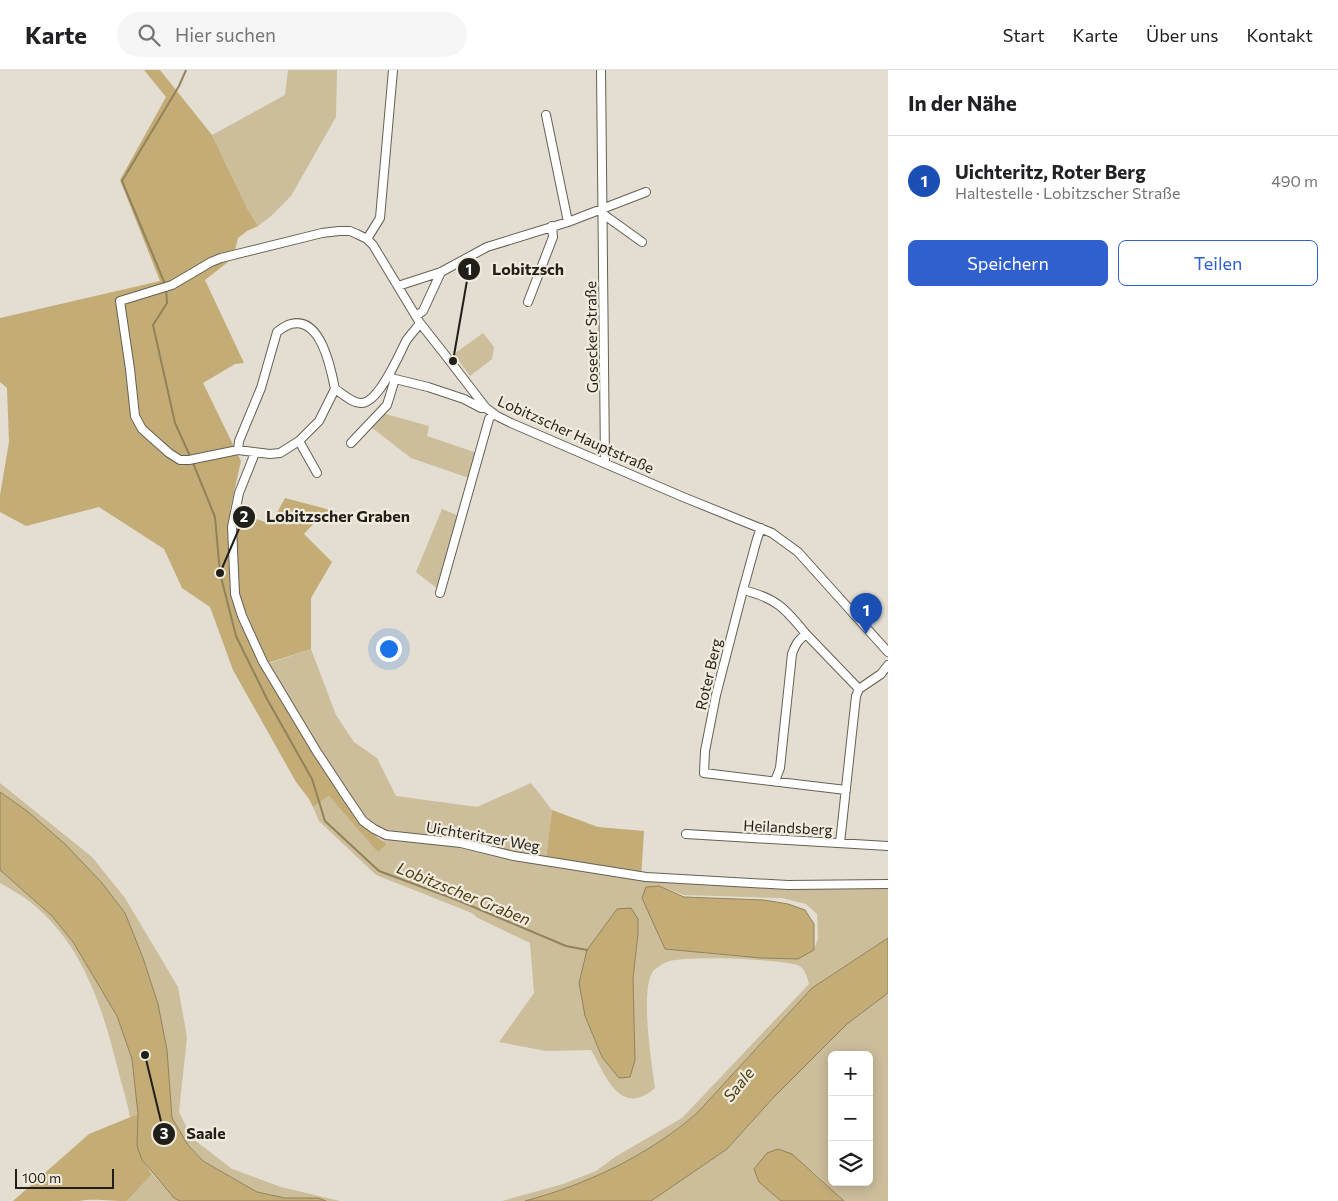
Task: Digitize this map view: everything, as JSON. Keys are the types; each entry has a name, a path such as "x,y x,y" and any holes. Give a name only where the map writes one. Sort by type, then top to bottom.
{"street":[{"path":"336,388 319,421 299,440 280,452 270,454 238,450 180,460 169,453 142,429 135,416 120,301 172,285 211,262 322,234 350,231 367,239 380,218 382,207 393,70"},
{"name":"Gosecker Straße","path":"601,70 605,463"},
{"path":"546,115 568,222"},
{"path":"398,286 442,272 486,247 603,212 646,192"},
{"path":"603,212 642,242"},
{"path":"528,302 554,237 552,226"},
{"name":"Lobitzscher Hauptstraße","path":"367,239 384,261 418,319 492,412 511,423 761,528 785,542 798,552 888,652"},
{"path":"351,443 387,405 392,378 408,339 442,272"},
{"path":"238,450 239,441 261,388 277,332 289,324 308,326 314,332 326,349 336,388 351,400 361,403 368,402 392,378"},
{"path":"392,378 464,399 492,412 440,593"},
{"path":"299,440 317,474"},
{"name":"Uichteritzer Weg","path":"255,453 239,493 232,527 235,594 242,616 263,662 317,752 364,821 374,829 386,835 461,843 514,856 646,877 788,885 888,884"},
{"path":"761,528 743,590 760,594 779,604 858,688"},
{"name":"Roter Berg","path":"743,590 716,695 705,751 704,772 846,790"},
{"path":"775,781 780,768 792,654 798,642 806,634"},
{"path":"858,688 881,674 888,665"},
{"path":"840,843 858,688"},
{"name":"Heilandsberg","path":"686,834 888,846"}],"shaded area":[{"path":"288,70 337,70 336,117 291,196 258,226 248,210 212,135 285,95"},
{"path":"483,333 494,347 492,359 470,376 454,354"},
{"path":"382,413 429,426 427,436 477,453 469,478 411,458 371,427"},
{"path":"442,509 459,516 439,590 416,572"},
{"path":"311,649 336,715 354,742 377,758 396,796 477,807 531,783 552,810 545,866 700,885 788,888 888,887 888,938 812,988 697,1113 646,1152 588,1180 539,1197 525,1201 502,1201 563,1184 596,1171 615,1157 682,1118 809,984 805,973 800,966 787,963 731,959 676,960 665,963 654,970 647,992 647,1008 649,1045 655,1088 643,1096 632,1098 623,1096 616,1090 602,1071 591,1050 546,1051 499,1042 534,993 530,943 478,918 472,913 376,875 319,821 313,807 329,796 378,851 387,844 354,814 262,666","holes":["659,886 684,895 782,898 806,904 817,914 818,938 814,950 798,959 703,953","617,909 637,945 633,978 635,1060 602,1057 585,1016 579,983 587,950"]},
{"path":"0,783 92,857 125,898 178,987 187,1037 179,1112 192,1138 232,1169 281,1187 340,1201 326,1201 318,1198 285,1198 257,1192 203,1161 188,1145 172,1118 167,1050 158,1004 143,958 125,913 102,883 65,844 27,811 0,792"},
{"path":"0,870 52,916 73,942 117,1016 132,1059 138,1114 130,1117 104,1020 87,976 76,955 63,935 47,917 26,898 0,883"},
{"path":"888,993 888,1201 844,1201 828,1186 812,1171 759,1182 781,1201 651,1201 727,1149 773,1098 847,1024"},
{"path":"152,1174 174,1198 180,1201 127,1201"}],"green space":[{"path":"144,70 160,70 212,135 248,210 258,226 238,238 233,258 205,280 244,363 235,364 203,383 241,461 230,510 271,524 285,498 338,512 317,520 304,534 332,562 311,598 311,649 262,665 354,814 377,837 387,844 378,852 329,796 313,807 296,782 233,670 210,607 182,588 164,549 99,507 26,526 0,512 0,495 9,442 7,388 0,382 0,318 160,281 120,180 166,97"},
{"path":"552,810 598,827 644,831 641,879 545,866"},
{"path":"138,1114 138,1146 142,1159 152,1174 127,1201 13,1201 89,1134"}],"water":[{"path":"0,792 27,811 65,844 102,883 125,913 143,958 158,1004 167,1050 172,1118 188,1145 203,1161 257,1192 285,1198 318,1198 326,1201 180,1201 174,1198 142,1160 137,1146 138,1114 132,1059 117,1016 73,942 52,916 0,870"},
{"path":"659,886 684,897 764,900 788,904 805,910 814,924 814,950 798,959 761,958 665,949 642,898 646,887"},
{"path":"631,908 638,919 633,978 635,1060 630,1077 619,1078 602,1057 585,1016 579,983 587,950 617,909"},
{"path":"888,938 888,993 847,1024 773,1098 727,1149 651,1201 525,1201 571,1186 616,1167 678,1128 697,1113 812,988"},
{"path":"778,1149 792,1154 844,1201 781,1201 759,1182 754,1169 767,1153"}],"waterway":[{"name":"Lobitzscher Graben","path":"165,284 122,181 179,86 186,70"},
{"name":"Lobitzscher Graben","path":"166,288 167,303 153,325 175,423 190,456"},
{"name":"Lobitzscher Graben","path":"193,463 215,517 220,573 236,636 267,699 312,779 325,821 379,871 457,900 566,946 587,950"}],"place":[{"name":"Lobitzsch","path":"453,361"},
{"name":"Lobitzscher Graben","path":"220,573"},
{"name":"Uichteritz, Roter Berg","path":"866,634"},
{"name":"Saale","path":"145,1055"}]}
